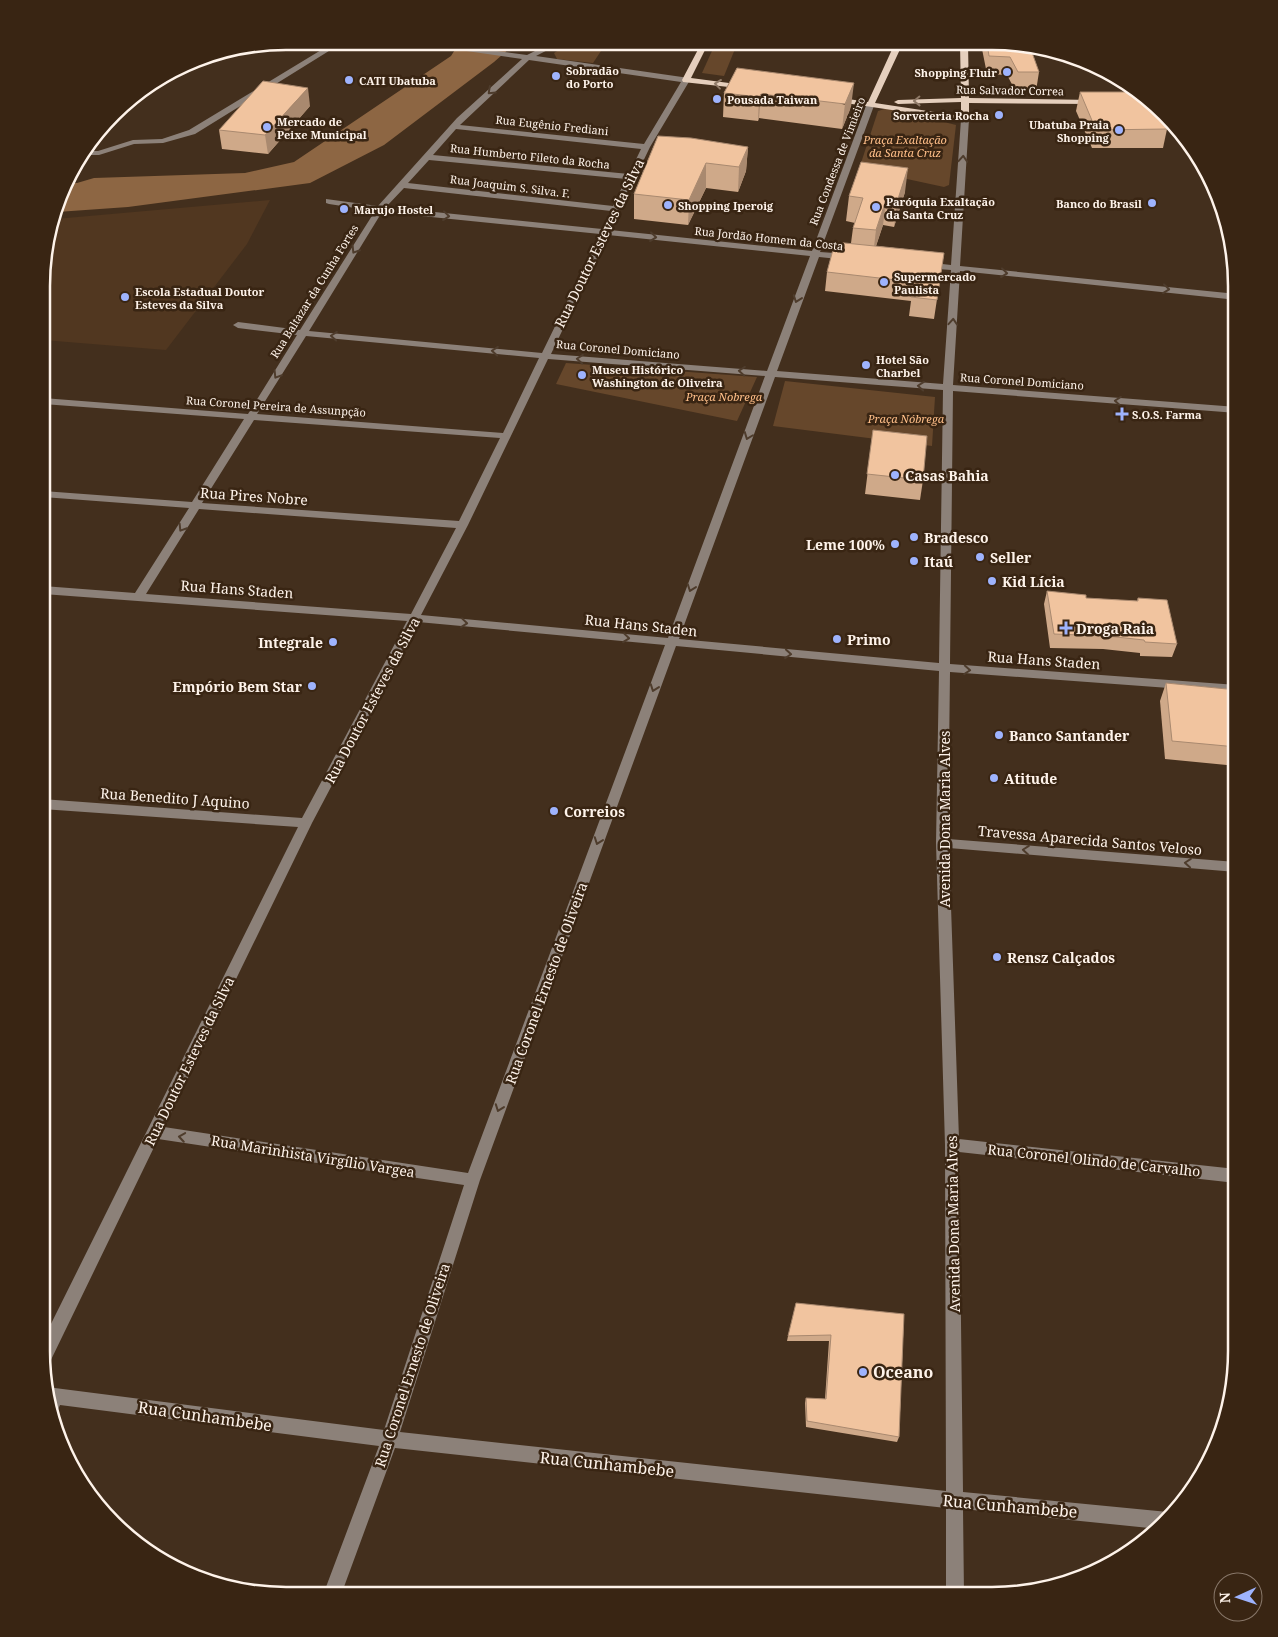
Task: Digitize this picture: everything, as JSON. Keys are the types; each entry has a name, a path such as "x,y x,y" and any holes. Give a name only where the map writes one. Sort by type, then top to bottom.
{"main road":[{"name":"Rua Doutor Esteves da Silva","path":"686,80 702,50"},
{"name":"Rua Condessa de Vimieiro","path":"871,103 896,50"},
{"name":"Avenida Dona Maria Alves","path":"964,50 965,119"},
{"path":"686,80 754,89"},
{"name":"Rua Salvador Correa","path":"822,97 871,103 965,119"},
{"name":"Rua Salvador Correa","path":"871,103 964,100 980,102 1103,102"}],"street":[{"path":"91,153 99,153 133,142 163,141 192,132 327,50"},
{"path":"470,50 686,80"},
{"name":"Rua Baltazar da Cunha Fortes","path":"139,596 380,209 455,127 526,58 542,50"},
{"name":"Rua Doutor Esteves da Silva","path":"50,1344 306,823 416,618 463,525 646,147 686,80"},
{"name":"Rua Condessa de Vimieiro","path":"770,374 871,103"},
{"name":"Avenida Dona Maria Alves","path":"955,1587 952,1145 942,843 946,668 948,388 965,119"},
{"name":"Rua Eugênio Frediani","path":"455,127 646,147"},
{"name":"Rua Humberto Fileto da Rocha","path":"427,157 631,177"},
{"name":"Rua Joaquim S. Silva. F.","path":"402,185 616,209"},
{"name":"Rua Jordão Homem da Costa","path":"329,201 380,209 862,259"},
{"path":"918,265 1228,296"},
{"name":"Rua Coronel Domiciano","path":"238,325 544,356 1228,409"},
{"name":"Rua Coronel Ernesto de Oliveira","path":"335,1587 389,1440 472,1180 770,374"},
{"name":"Rua Coronel Pereira de Assunpção","path":"50,402 507,436"},
{"name":"Rua Pires Nobre","path":"50,495 463,525"},
{"name":"Rua Hans Staden","path":"50,590 416,618 946,668 1228,688"},
{"name":"Rua Benedito J Aquino","path":"50,805 306,823"},
{"name":"Travessa Aparecida Santos Veloso","path":"942,843 1228,866"},
{"name":"Rua Marinhista Virgílio Vargea","path":"154,1132 472,1180"},
{"name":"Rua Coronel Olindo de Carvalho","path":"952,1145 1228,1175"},
{"name":"Rua Cunhambebe","path":"56,1401 389,1440 1157,1520"}],"shaded area":[{"path":"455,50 508,50 384,145 310,183 128,207 62,212 73,183 94,178 245,173 294,162 451,56"},
{"name":"Escola Estadual Doutor Esteves da Silva","path":"270,200 247,244 166,350 50,341 52,255 60,219"}],"green space":[{"path":"559,50 602,50 593,63 557,59 554,53"},
{"path":"712,50 735,50 724,76 702,73"},
{"name":"Praça Exaltação da Santa Cruz","path":"888,108 956,125 949,185 944,187 870,171 860,166 878,111"},
{"name":"Praça Nobrega","path":"566,363 757,377 737,421 556,384"},
{"name":"Praça Nóbrega","path":"785,381 935,397 932,446 773,426"}],"building":[{"path":"988,50 1033,54 1039,72 1018,72 1010,57 989,56"},
{"path":"737,68 854,83 845,104 761,94 759,97 724,93"},
{"path":"263,81 308,88 265,135 219,130"},
{"path":"1080,92 1126,92 1148,108 1167,129 1096,130"},
{"path":"658,136 691,138 748,147 739,167 706,163 689,200 634,194"},
{"path":"861,162 908,168 897,202 886,200 876,230 853,228 863,198 849,196"},
{"path":"835,242 944,253 937,300 911,297 914,282 827,272"},
{"path":"873,430 927,436 923,480 867,474"},
{"path":"1047,591 1086,595 1086,598 1138,601 1138,598 1167,600 1177,644 1145,642 1144,640 1107,636 1054,634"},
{"path":"1166,683 1228,689 1228,746 1172,741"},
{"name":"Oceano","path":"796,1303 904,1314 899,1437 807,1421 806,1398 826,1399 831,1335 788,1336"}],"place":[{"name":"Shopping Fluir","path":"1007,72"},
{"name":"Sobradão do Porto","path":"556,76"},
{"name":"CATI Ubatuba","path":"349,80"},
{"name":"Pousada Taiwan","path":"717,99"},
{"name":"Sorveteria Rocha","path":"999,115"},
{"name":"Mercado de Peixe Municipal","path":"267,127"},
{"name":"Ubatuba Praia Shopping","path":"1119,130"},
{"name":"Banco do Brasil","path":"1152,203"},
{"name":"Shopping Iperoig","path":"668,205"},
{"name":"Paróquia Exaltação da Santa Cruz","path":"876,207"},
{"name":"Marujo Hostel","path":"344,209"},
{"name":"Supermercado Paulista","path":"884,282"},
{"name":"Escola Estadual Doutor Esteves da Silva","path":"125,297"},
{"name":"Hotel São Charbel","path":"866,365"},
{"name":"Museu Histórico Washington de Oliveira","path":"582,375"},
{"name":"S.O.S. Farma","path":"1122,414"},
{"name":"Casas Bahia","path":"895,475"},
{"name":"Bradesco","path":"914,537"},
{"name":"Leme 100%","path":"895,544"},
{"name":"Seller","path":"980,557"},
{"name":"Itaú","path":"914,561"},
{"name":"Kid Lícia","path":"992,581"},
{"name":"Droga Raia","path":"1066,628"},
{"name":"Primo","path":"837,639"},
{"name":"Integrale","path":"333,642"},
{"name":"Empório Bem Star","path":"312,686"},
{"name":"Banco Santander","path":"999,735"},
{"name":"Atitude","path":"994,778"},
{"name":"Correios","path":"554,811"},
{"name":"Rensz Calçados","path":"997,957"},
{"name":"Oceano","path":"863,1372"}]}
